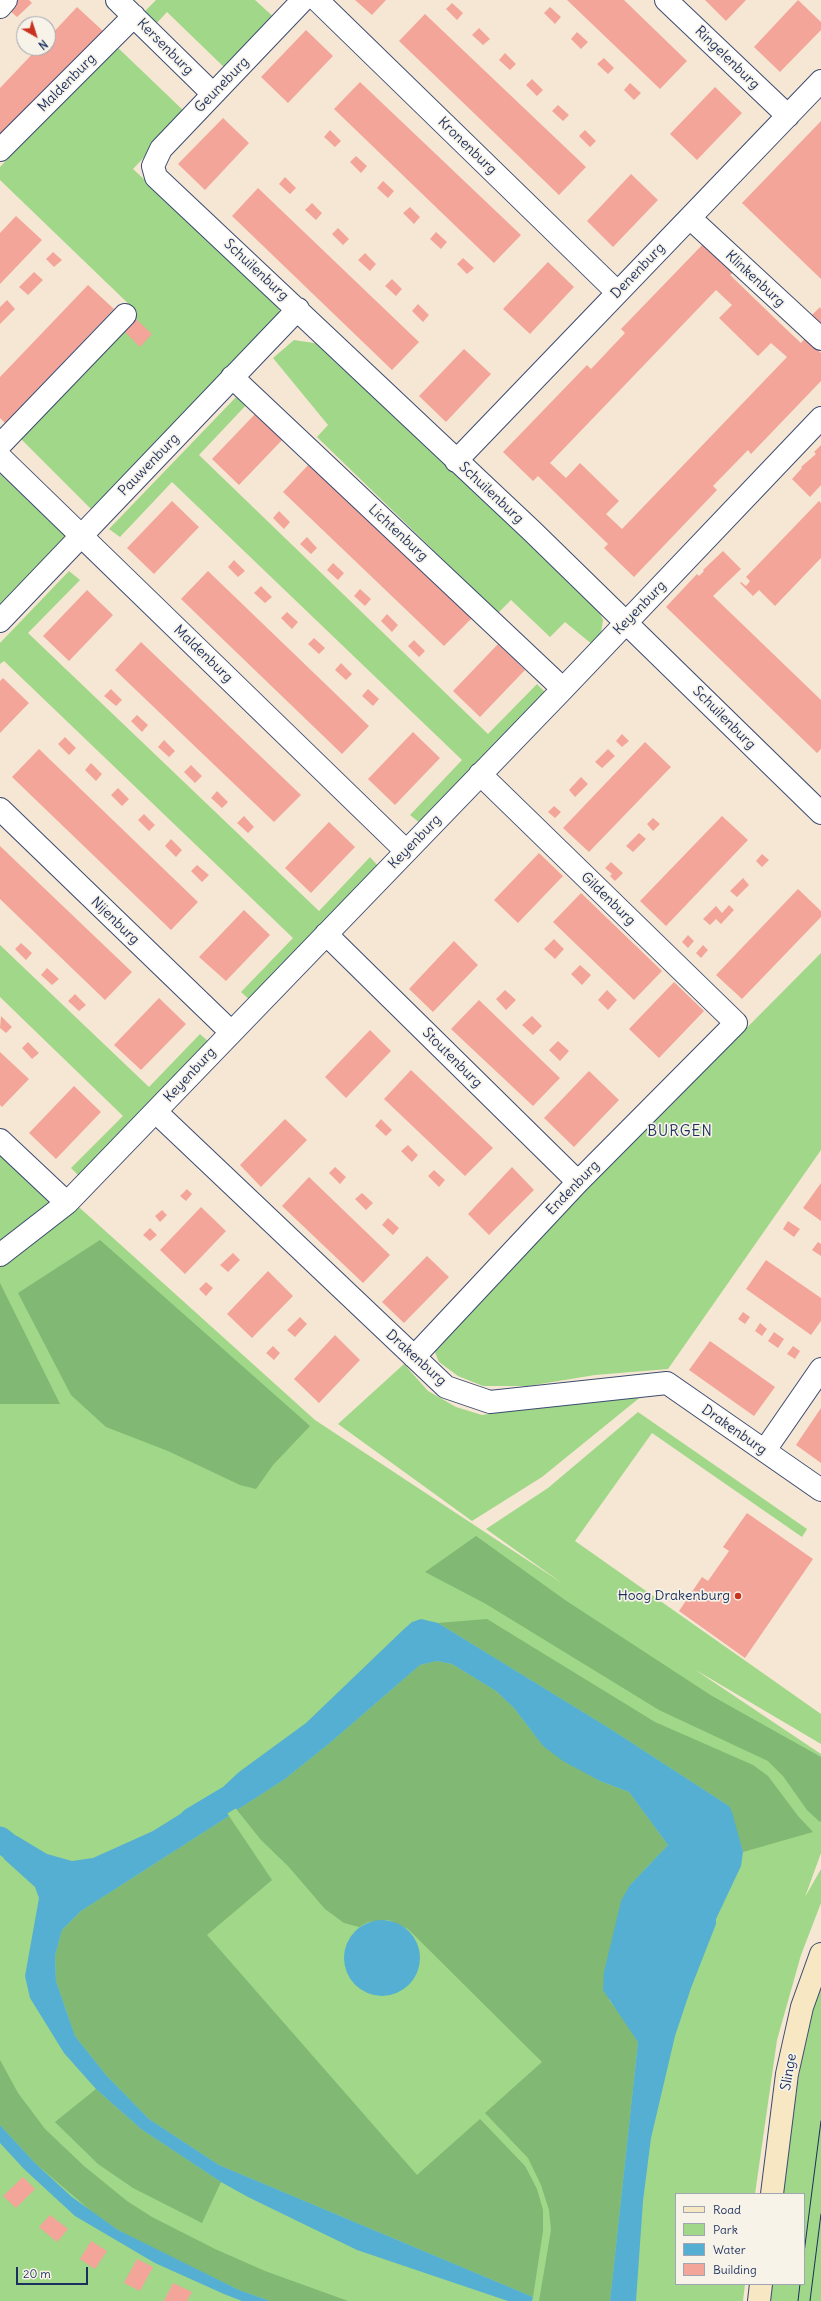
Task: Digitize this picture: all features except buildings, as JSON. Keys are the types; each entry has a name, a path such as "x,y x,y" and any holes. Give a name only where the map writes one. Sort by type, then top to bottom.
{"main road":[{"name":"Slinge","path":"772,2193 787,2074 802,2008 821,1954"},
{"path":"759,2301 761,2285"}],"street":[{"path":"0,7 6,0"},
{"name":"Kersenburg","path":"117,0 213,94"},
{"name":"Geuneburg","path":"156,177 153,166 161,149 303,0"},
{"name":"Kronenburg","path":"317,0 617,292"},
{"name":"Ringelenburg","path":"666,0 788,116"},
{"name":"Maldenburg","path":"0,150 134,16"},
{"name":"Denenburg","path":"456,461 821,81"},
{"name":"Schuilenburg","path":"156,177 298,309 626,622 821,813"},
{"name":"Klinkenburg","path":"690,218 821,339"},
{"name":"Pauwenburg","path":"0,621 298,309"},
{"path":"0,445 125,315"},
{"name":"Lichtenburg","path":"232,377 563,689"},
{"name":"Keyenburg","path":"0,1255 67,1203 563,689 821,418"},
{"name":"Maldenburg","path":"0,457 406,851"},
{"name":"Gildenburg","path":"480,774 736,1023"},
{"name":"Nijenburg","path":"0,809 231,1032"},
{"name":"Stoutenburg","path":"326,934 578,1182"},
{"name":"Endenburg","path":"414,1357 578,1182 736,1023"},
{"name":"Drakenburg","path":"156,1112 446,1387 490,1402 667,1383 821,1490"},
{"path":"0,1140 67,1203"},
{"path":"765,1450 821,1369"}],"green space":[{"path":"156,0 255,0 277,20 227,70 167,12 155,25 143,13"},
{"path":"114,44 186,113 133,169 277,302 280,313 94,512 15,433 137,312 0,180 0,167"},
{"path":"294,340 320,344 599,611 603,620 601,633 593,645 565,622 550,637 511,600 498,613 317,437 328,425 273,358"},
{"path":"239,394 249,402 199,455 488,734 537,684 546,693 420,823 410,815 462,760 172,482 120,537 109,529"},
{"path":"0,474 67,538 0,606"},
{"path":"69,571 80,580 28,633 319,911 370,857 379,867 252,1002 241,992 293,938 4,661 0,664 0,643"},
{"path":"0,945 149,1087 200,1034 210,1043 81,1178 71,1168 123,1116 0,997"},
{"path":"821,953 821,1150 668,1369 595,1375 528,1386 483,1386 458,1376 439,1362 432,1345"},
{"path":"0,1136 315,1420 562,1583 486,1529 548,1488 638,1412 807,1529 802,1537 652,1433 575,1541 821,1714 821,1744 694,1669 821,1754 821,1853 805,1897 821,1869 821,1903 801,1955 777,2040 755,2193 675,2193 675,2285 745,2285 743,2301 0,2301"},
{"path":"100,1240 310,1426 273,1465 256,1489 240,1485 168,1451 106,1427 71,1395 18,1293"},
{"path":"0,1283 60,1404 0,1404"},
{"path":"404,1364 428,1391 456,1407 482,1415 572,1401 643,1395 542,1477 472,1521 338,1424"},
{"path":"476,1536 565,1600 712,1696 821,1757 821,1821 820,1822 807,1810 783,1776 768,1761 659,1710 486,1604 425,1572"},
{"path":"487,1619 655,1722 753,1765 768,1776 798,1816 813,1832 743,1852 729,1806 609,1728 438,1623"},
{"path":"437,1661 452,1664 496,1691 514,1708 543,1746 600,1781 629,1792 668,1845 630,1885 609,2000 624,2019 638,2042 610,2301 539,2301 551,2230 549,2210 541,2185 528,2158 485,2113 542,2062 408,1929 389,1920 368,1922 359,1927 344,1923 325,1909 288,1866 261,1840 237,1810 285,1779 331,1742 420,1665"},
{"path":"229,1816 272,1880 207,1935 417,2175 480,2119 525,2166 537,2189 543,2210 543,2231 533,2297 219,2165 149,2119 106,2075 75,2036 56,1981 55,1956 62,1930 81,1911"},
{"path":"821,1975 821,2301 767,2301 770,2285 805,2285 805,2193 781,2193 809,2010"},
{"path":"0,2060 18,2093 45,2129 84,2166 127,2201 152,2217 215,2249 265,2271 348,2301 270,2301 239,2290 118,2230 91,2211 35,2163 0,2125"},
{"path":"96,2089 141,2129 221,2182 202,2223 133,2188 98,2164 55,2122"}],"water":[{"path":"421,1619 438,1623 609,1728 729,1806 732,1812 743,1852 741,1866 716,1919 716,1924 691,1988 675,2036 651,2138 643,2201 636,2301 610,2301 638,2042 603,1990 604,1972 621,1901 630,1885 668,1845 629,1792 600,1781 563,1761 543,1746 514,1708 496,1691 452,1664 437,1661 420,1665 331,1742 285,1779 237,1810 224,1786 239,1772 306,1723 403,1630 412,1622"},
{"path":"214,1793 229,1816 81,1911 62,1930 55,1956 56,1981 75,2036 106,2075 149,2119 219,2165 533,2297 532,2301 508,2301 357,2250 248,2197 221,2182 141,2129 96,2089 64,2053 30,1998 25,1976 39,1898 35,1887 4,1859 17,1836 47,1854 72,1861 93,1858 153,1831"},
{"path":"382,1920 397,1923 409,1931 417,1943 420,1958 417,1973 409,1985 397,1993 382,1996 367,1993 355,1985 347,1973 344,1958 347,1943 355,1931 367,1923"},
{"path":"0,2125 35,2163 72,2197 118,2230 239,2290 270,2301 242,2301 224,2294 155,2263 75,2216 24,2169 0,2143"}],"waterway":[{"path":"192,1820 259,1780"},
{"path":"0,1839 37,1868"}],"tram line":[{"path":"805,2245 821,2121"},
{"path":"810,2301 821,2214"},
{"path":"798,2301 800,2285"}],"place":[{"name":"Hoog Drakenburg","path":"738,1596"}],"district":[{"name":"BURGEN","path":"680,1132"}]}
